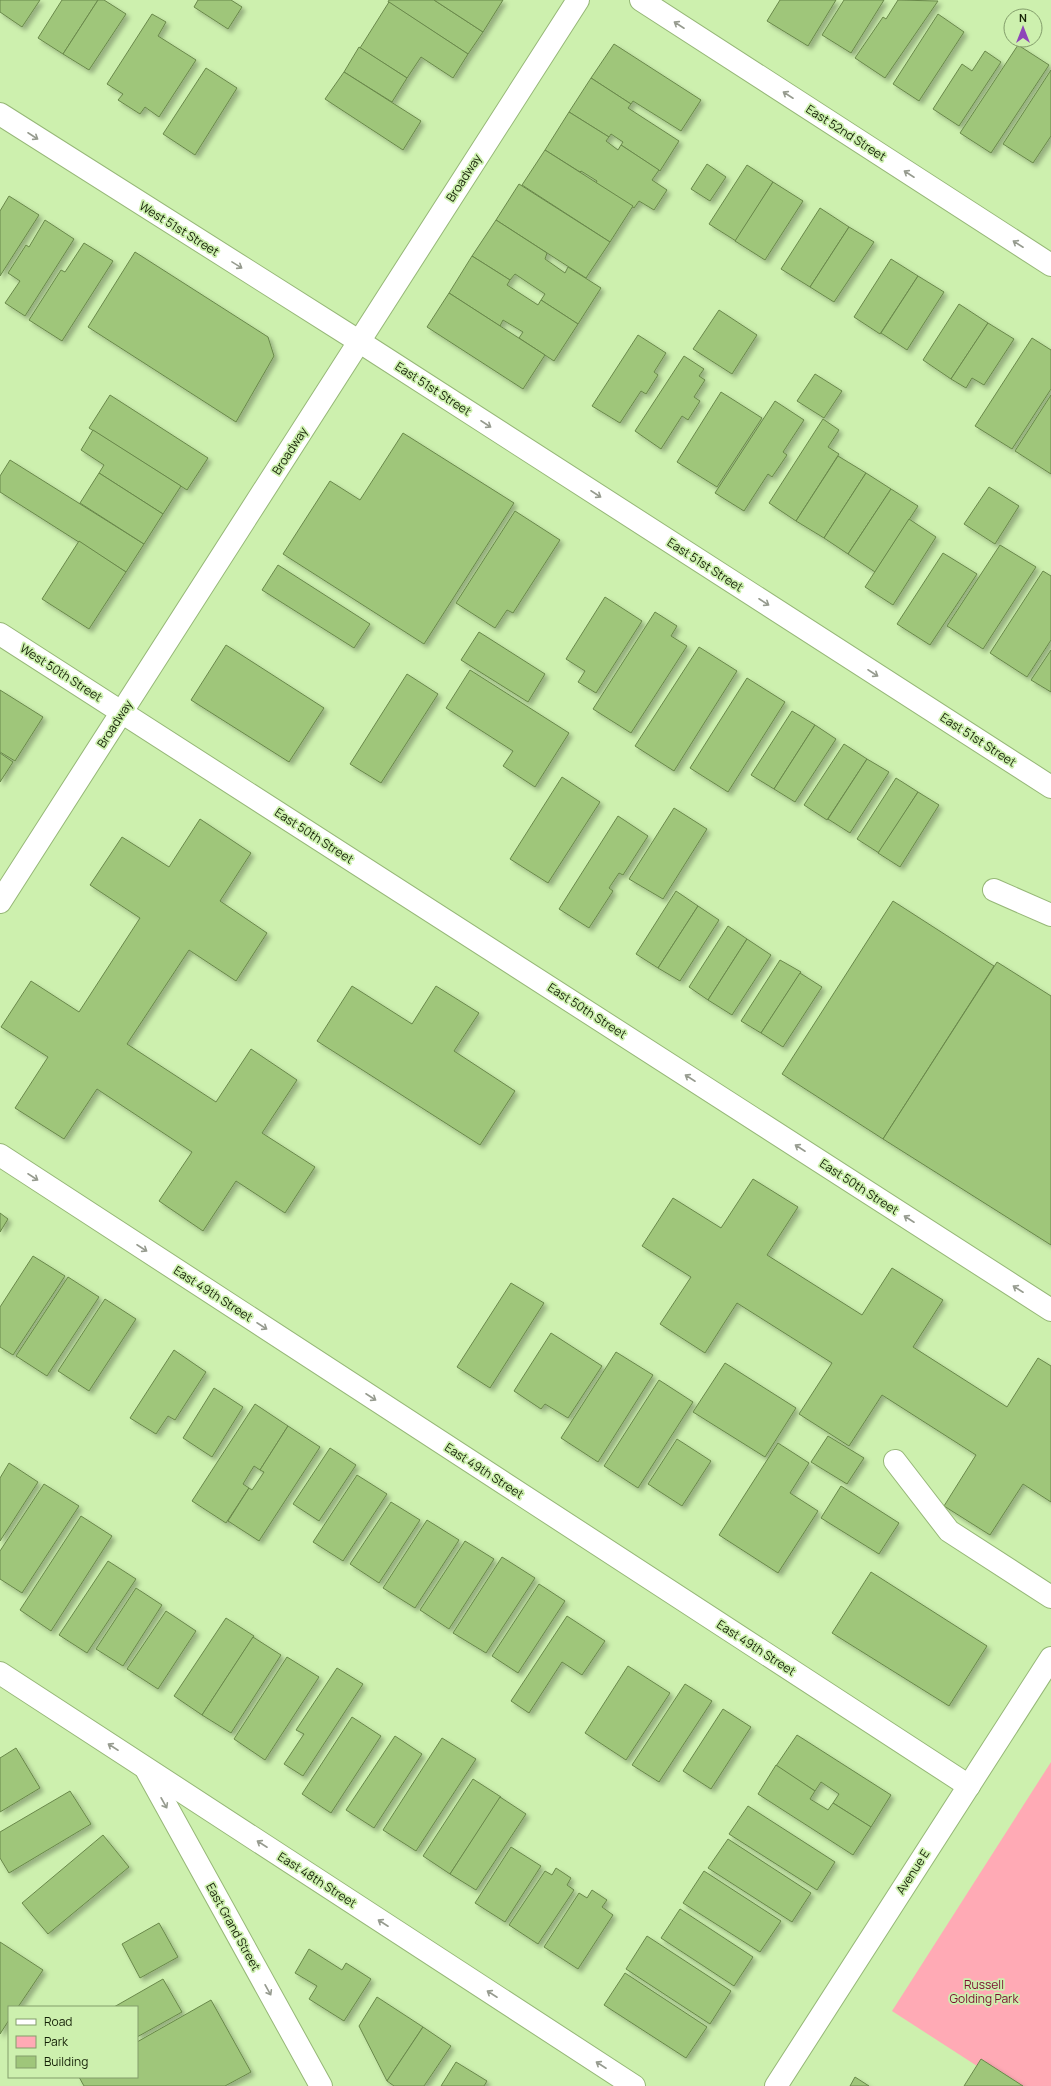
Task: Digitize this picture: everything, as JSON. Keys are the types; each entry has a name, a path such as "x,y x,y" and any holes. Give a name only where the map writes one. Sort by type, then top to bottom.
{"street":[{"name":"Broadway","path":"0,902 578,0"},
{"name":"East 52nd Street","path":"641,0 1051,265"},
{"name":"West 51st Street","path":"0,114 360,342"},
{"name":"East 51st Street","path":"360,342 1051,787"},
{"name":"West 50th Street","path":"0,634 123,712"},
{"name":"East 50th Street","path":"123,712 1051,1310"},
{"path":"994,890 1051,915"},
{"name":"East 49th Street","path":"0,1155 969,1786"},
{"path":"895,1461 949,1531 1051,1597"},
{"name":"Avenue E","path":"776,2086 1051,1658"},
{"name":"East 48th Street","path":"0,1673 634,2086"},
{"name":"East Grand Street","path":"146,1768 321,2086"}],"green space":[{"name":"Russell Golding Park","path":"1051,1762 1051,2086 1008,2086 892,2011"}],"building":[{"path":"0,0 40,0 22,27 0,12"},
{"path":"62,0 98,0 63,54 38,38"},
{"path":"98,0 104,0 126,14 89,70 63,54"},
{"path":"198,0 231,0 242,7 228,29 194,7"},
{"path":"389,0 434,0 483,32 468,54 388,2"},
{"path":"434,0 503,0 483,32"},
{"path":"780,0 836,0 808,46 767,21"},
{"path":"844,0 884,0 851,53 822,35"},
{"path":"898,0 938,1 885,78 855,58 883,17 886,19"},
{"path":"389,2 468,54 453,78 421,57 407,78 360,48"},
{"path":"152,14 166,22 158,36 196,60 159,117 145,107 140,114 118,100 123,94 107,84"},
{"path":"938,14 964,32 919,101 893,84"},
{"path":"614,44 701,100 681,131 633,101 631,104 591,78"},
{"path":"359,47 407,78 392,102 344,72"},
{"path":"1016,48 1023,48 1049,65 991,153 960,133"},
{"path":"985,51 1001,62 959,126 933,109 962,64 972,71"},
{"path":"206,68 237,88 195,155 163,134"},
{"path":"1051,70 1051,136 1033,163 1003,144"},
{"path":"344,72 421,121 403,150 325,99"},
{"path":"591,78 631,104 628,108 679,141 660,171 621,145 623,142 611,134 609,137 569,112"},
{"path":"569,112 609,137 606,141 618,150 621,145 659,170 652,180 667,190 654,210 639,201 634,208 596,183 597,181 545,150"},
{"path":"545,150 633,206 610,242 522,185"},
{"path":"707,164 726,177 710,201 691,189"},
{"path":"747,165 773,182 736,241 709,224"},
{"path":"773,182 803,201 765,260 735,241"},
{"path":"519,184 610,242 586,278 496,220"},
{"path":"9,196 39,215 0,276 0,211"},
{"path":"820,208 849,227 810,287 781,269"},
{"path":"45,220 74,239 25,316 5,303 20,281 8,273 26,245 29,247"},
{"path":"496,220 547,253 545,259 565,273 568,267 601,288 578,324 541,300 545,294 515,274 510,280 472,256"},
{"path":"849,227 874,242 834,302 810,287"},
{"path":"84,243 113,261 62,341 29,320 61,270 65,272"},
{"path":"135,252 268,337 274,356 236,422 88,327"},
{"path":"472,256 510,280 507,285 538,305 541,300 578,324 554,361 519,338 523,332 503,320 500,326 449,293"},
{"path":"891,259 918,276 880,334 854,317"},
{"path":"918,276 944,292 907,350 881,333"},
{"path":"449,293 545,355 523,389 427,327"},
{"path":"959,304 988,323 951,379 923,360"},
{"path":"719,310 757,335 732,374 693,349"},
{"path":"988,323 1014,339 984,385 972,378 966,388 951,379"},
{"path":"638,335 666,353 654,372 658,375 646,394 641,391 620,423 592,406"},
{"path":"1032,338 1051,350 1051,389 1012,449 975,426"},
{"path":"684,356 704,369 699,376 705,380 694,397 700,401 688,420 682,416 661,449 635,431"},
{"path":"815,374 842,391 824,418 797,401"},
{"path":"721,392 762,418 717,487 677,462"},
{"path":"110,395 208,458 187,490 89,428"},
{"path":"1051,395 1051,474 1015,451"},
{"path":"775,401 804,420 783,452 787,455 772,477 768,474 744,511 715,493"},
{"path":"823,419 839,430 828,447 839,454 796,521 769,503"},
{"path":"93,430 181,486 163,514 99,473 104,465 81,450"},
{"path":"403,433 514,503 424,644 283,554 330,481 360,500"},
{"path":"838,456 866,473 824,538 796,521"},
{"path":"10,460 144,544 126,572 0,492 0,476"},
{"path":"99,473 163,514 144,544 80,503"},
{"path":"866,473 891,489 848,554 824,538"},
{"path":"989,487 1019,506 995,544 964,524"},
{"path":"891,489 918,506 875,572 848,554"},
{"path":"515,511 560,540 513,613 507,610 495,628 456,603"},
{"path":"909,519 936,537 893,605 865,587"},
{"path":"79,541 126,572 89,629 42,599"},
{"path":"1000,545 1036,567 983,649 947,626"},
{"path":"943,553 977,574 930,645 897,624"},
{"path":"278,565 370,624 354,648 262,590"},
{"path":"1043,571 1051,576 1051,640 1027,677 990,653"},
{"path":"605,597 642,621 596,693 578,682 585,671 566,659"},
{"path":"655,612 677,626 671,636 687,646 631,733 593,709"},
{"path":"479,632 545,674 528,702 461,660"},
{"path":"226,645 324,708 289,762 191,700"},
{"path":"699,647 737,671 674,771 635,746"},
{"path":"1051,650 1051,692 1031,680"},
{"path":"470,670 569,733 535,787 503,766 513,751 446,708"},
{"path":"407,674 438,694 381,783 350,764"},
{"path":"747,678 785,702 728,792 690,768"},
{"path":"0,690 43,717 15,761 0,752"},
{"path":"792,711 815,725 774,789 751,775"},
{"path":"815,725 836,739 795,802 774,789"},
{"path":"844,744 867,759 827,820 804,805"},
{"path":"0,753 13,762 0,782"},
{"path":"867,759 889,772 850,833 828,819"},
{"path":"562,777 600,802 548,883 510,859"},
{"path":"896,778 918,792 879,853 857,839"},
{"path":"918,792 939,805 900,867 878,853"},
{"path":"674,808 707,829 663,899 629,879"},
{"path":"618,816 648,836 623,875 619,873 609,888 613,891 589,928 559,909"},
{"path":"200,819 251,853 220,901 267,933 236,981 189,950 127,1044 216,1102 251,1049 297,1080 262,1133 315,1167 285,1213 236,1181 203,1231 159,1201 192,1152 97,1089 64,1139 15,1108 48,1057 1,1027 31,981 79,1012 140,918 90,885 122,837 169,867"},
{"path":"676,891 698,906 658,968 636,954"},
{"path":"893,901 994,966 883,1139 782,1074"},
{"path":"698,906 719,920 680,981 658,968"},
{"path":"728,926 747,939 708,1000 689,987"},
{"path":"747,939 771,955 732,1015 708,1000"},
{"path":"780,960 801,972 761,1033 741,1021"},
{"path":"997,962 1051,996 1051,1245 883,1139"},
{"path":"800,973 822,987 783,1047 761,1033"},
{"path":"352,986 412,1024 436,986 479,1013 454,1051 515,1091 480,1145 317,1041"},
{"path":"753,1179 798,1207 767,1255 862,1315 892,1268 943,1300 913,1347 1007,1407 1038,1358 1051,1366 1051,1502 1023,1484 990,1535 944,1506 976,1455 882,1395 849,1446 799,1414 832,1363 737,1303 705,1353 660,1324 691,1277 642,1246 673,1198 721,1228"},
{"path":"0,1213 8,1219 0,1232"},
{"path":"33,1256 65,1276 13,1355 0,1347 0,1307"},
{"path":"68,1277 99,1297 47,1376 16,1356"},
{"path":"511,1283 544,1303 490,1388 457,1367"},
{"path":"105,1299 136,1319 89,1391 58,1371"},
{"path":"551,1333 602,1366 568,1418 545,1404 541,1409 514,1391"},
{"path":"174,1350 206,1372 175,1420 168,1416 156,1434 130,1418"},
{"path":"616,1352 653,1375 598,1462 561,1438"},
{"path":"725,1363 796,1408 765,1457 693,1412"},
{"path":"659,1380 693,1402 638,1488 604,1466"},
{"path":"214,1388 243,1407 212,1457 183,1438"},
{"path":"255,1404 288,1426 260,1470 254,1466 243,1484 249,1488 226,1523 192,1501"},
{"path":"288,1426 320,1447 259,1541 228,1521 249,1488 252,1490 264,1472 260,1470"},
{"path":"828,1436 864,1458 847,1484 811,1462"},
{"path":"677,1439 711,1461 682,1506 648,1484"},
{"path":"778,1443 809,1463 790,1493 818,1511 778,1573 719,1535"},
{"path":"330,1448 356,1465 319,1521 293,1504"},
{"path":"9,1463 38,1482 0,1541 0,1478"},
{"path":"357,1475 387,1494 343,1561 313,1542"},
{"path":"44,1484 79,1506 22,1593 0,1579 0,1551"},
{"path":"841,1486 899,1523 879,1554 821,1518"},
{"path":"391,1502 420,1520 379,1583 350,1564"},
{"path":"81,1516 112,1536 51,1631 20,1610"},
{"path":"427,1520 459,1540 415,1608 383,1588"},
{"path":"465,1541 494,1559 449,1629 420,1610"},
{"path":"502,1557 535,1578 486,1653 453,1633"},
{"path":"108,1561 136,1579 87,1653 59,1635"},
{"path":"871,1572 987,1646 949,1706 832,1633"},
{"path":"539,1584 565,1601 518,1673 492,1656"},
{"path":"136,1588 162,1605 123,1666 96,1649"},
{"path":"166,1611 196,1631 158,1689 127,1669"},
{"path":"567,1616 605,1641 582,1675 562,1662 529,1713 511,1701"},
{"path":"226,1618 254,1636 202,1715 174,1696"},
{"path":"253,1637 281,1655 231,1733 202,1715"},
{"path":"287,1657 319,1677 265,1760 234,1739"},
{"path":"628,1666 670,1693 626,1760 585,1733"},
{"path":"337,1668 363,1684 303,1776 284,1764 304,1734 296,1730"},
{"path":"685,1684 712,1701 659,1782 632,1765"},
{"path":"723,1709 751,1727 711,1789 683,1771"},
{"path":"352,1717 381,1736 331,1813 302,1794"},
{"path":"797,1735 891,1795 871,1827 833,1803 839,1794 821,1782 815,1791 776,1766"},
{"path":"395,1736 422,1754 374,1828 346,1810"},
{"path":"442,1738 476,1759 416,1851 383,1830"},
{"path":"16,1748 40,1788 0,1812 0,1758"},
{"path":"776,1765 815,1791 810,1799 828,1810 833,1803 871,1827 853,1855 758,1794"},
{"path":"473,1779 501,1797 450,1874 423,1856"},
{"path":"70,1791 91,1824 9,1873 0,1858 0,1832"},
{"path":"500,1797 526,1814 476,1890 450,1874"},
{"path":"748,1806 835,1862 817,1890 729,1834"},
{"path":"103,1835 129,1867 48,1934 22,1903"},
{"path":"728,1839 811,1893 792,1922 708,1868"},
{"path":"511,1847 541,1866 505,1922 475,1903"},
{"path":"556,1868 571,1878 567,1885 574,1890 538,1944 509,1925 545,1871 552,1875"},
{"path":"704,1871 781,1921 760,1952 683,1903"},
{"path":"592,1890 607,1900 602,1907 613,1915 578,1969 544,1947 579,1893 587,1898"},
{"path":"680,1909 753,1957 734,1986 661,1938"},
{"path":"159,1923 178,1957 140,1978 122,1944"},
{"path":"647,1936 731,1991 710,2024 626,1969"},
{"path":"0,1942 43,1970 19,2006 8,2006 8,2022 0,2034"},
{"path":"309,1949 342,1970 346,1963 371,1979 344,2021 309,1999 317,1986 295,1973"},
{"path":"625,1973 707,2027 686,2058 604,2005"},
{"path":"163,1979 182,2012 138,2036 138,2006 116,2006"},
{"path":"377,1997 423,2027 387,2081 359,2026"},
{"path":"211,2000 251,2072 225,2086 84,2086 80,2078 138,2078 138,2041"},
{"path":"423,2027 451,2046 424,2086 394,2086 387,2081"},
{"path":"981,2059 1023,2086 964,2086"},
{"path":"456,2062 487,2081 484,2086 441,2086"},
{"path":"855,2077 869,2086 850,2086"}]}
